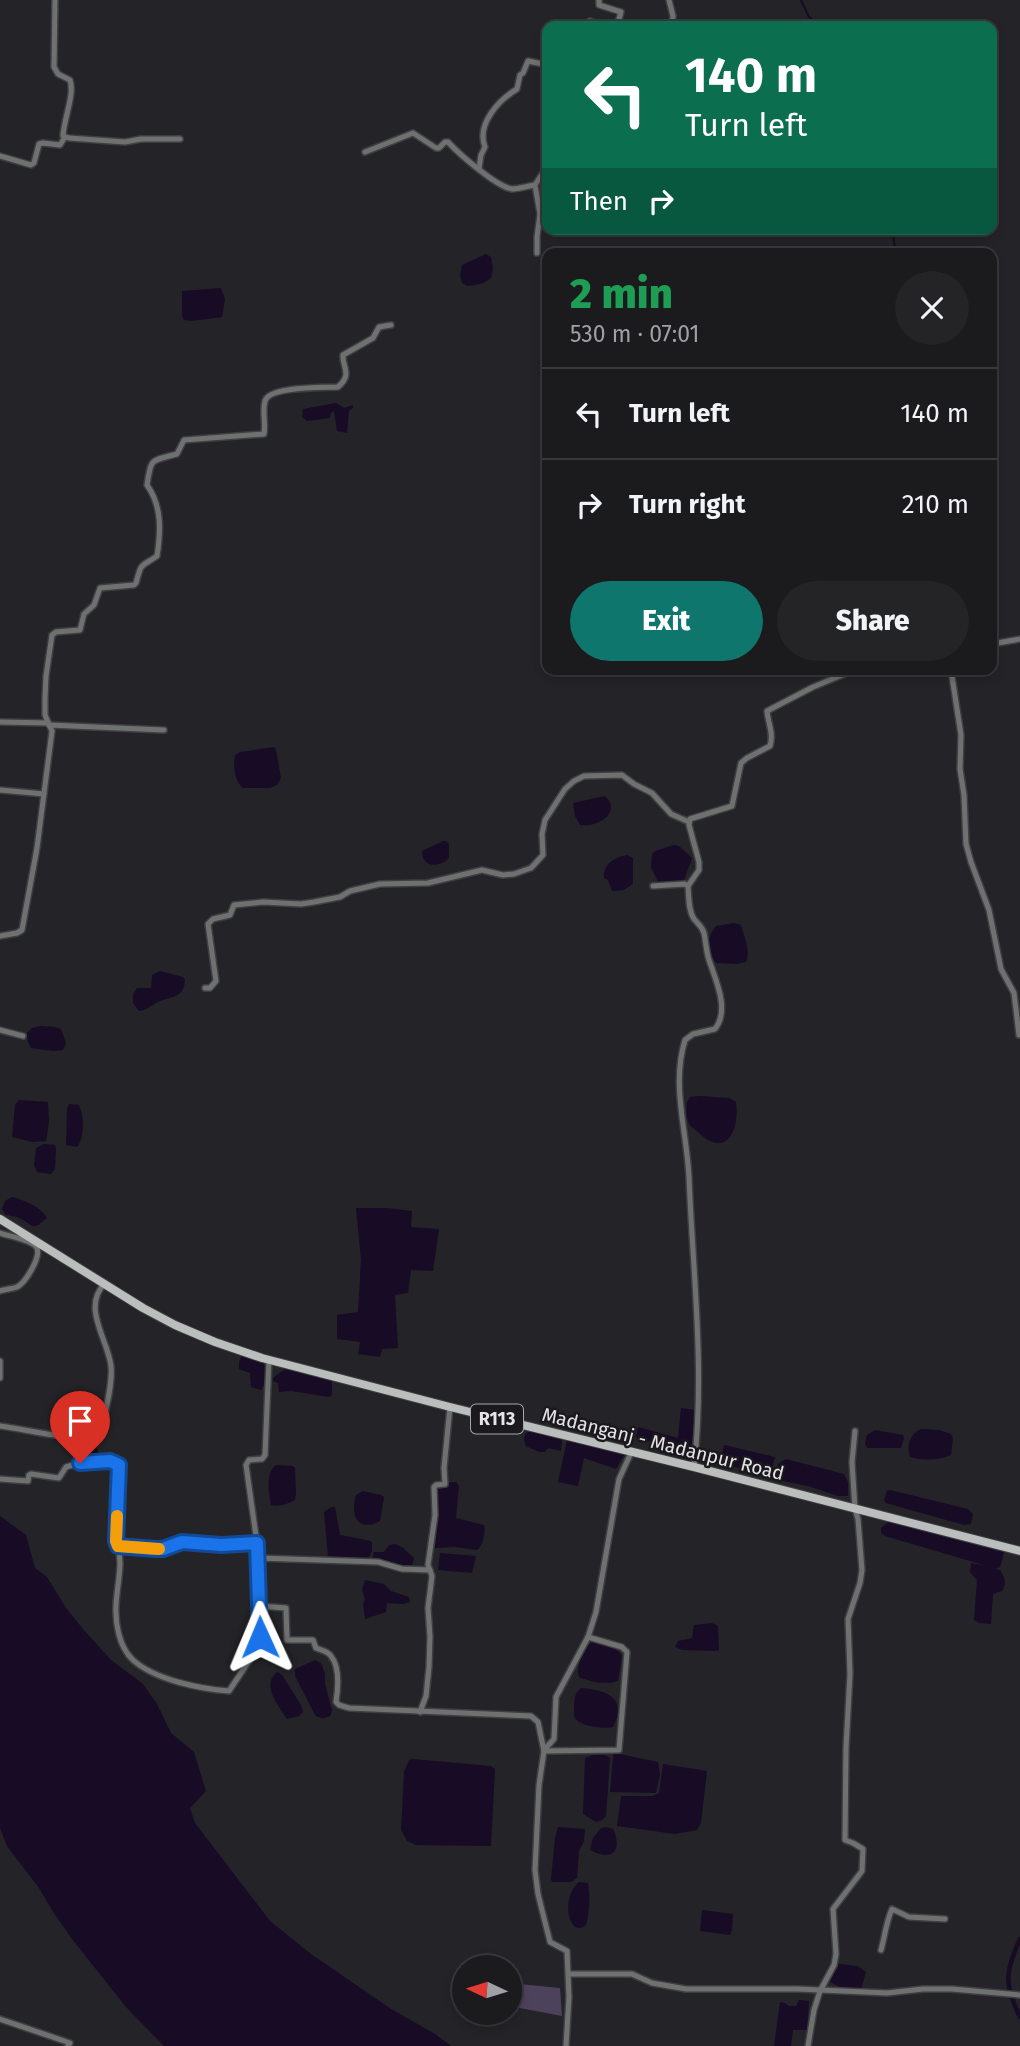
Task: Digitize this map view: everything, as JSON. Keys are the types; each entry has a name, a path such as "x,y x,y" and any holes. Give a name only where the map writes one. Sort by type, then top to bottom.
{"main road":[{"name":"Madanganj - Madanpur Road","path":"0,1219 175,1325 269,1360 1020,1551"}],"street":[{"path":"54,0 54,66 58,74 70,80 72,86 65,113 65,137"},
{"path":"599,0 599,5 621,12 618,21"},
{"path":"669,0 672,21"},
{"path":"479,169 485,147 482,138 489,116 505,97 517,89 520,75 528,61 542,64"},
{"path":"365,152 413,133 436,148 448,142 479,169 509,188 535,186"},
{"path":"65,137 125,142 141,139 180,139"},
{"path":"0,156 32,165 38,144 60,145 65,137"},
{"path":"537,253 540,214 535,186 542,175"},
{"path":"0,936 22,930 35,859 52,731 45,715 45,687 52,635 56,632 80,630 84,614 94,605 98,589 105,586 134,585 140,567 157,556 160,523 156,500 147,485 153,461 177,454 181,443 186,440 264,434 264,403 267,397 273,393 299,388 338,387 346,375 343,355 373,338 379,327 391,325"},
{"path":"997,643 1020,639"},
{"path":"689,822 692,818 732,806 741,763 770,746 772,742 767,711 842,675"},
{"path":"952,675 961,735 960,762 966,844 989,910 1001,969 1014,993 1019,1035"},
{"path":"0,722 164,730"},
{"path":"205,988 210,988 216,981 208,924 213,919 230,915 234,905 264,902 301,904 340,897 351,891 380,884 428,883 482,870 503,875 531,868 542,855 545,820 565,789 584,776 622,775 652,793 671,814 689,822"},
{"path":"0,790 44,794"},
{"path":"689,822 699,862 699,870 688,886 691,910 694,919 703,929 706,950 715,974 722,1016 715,1030 693,1034 684,1040 679,1066 695,1285 699,1392 694,1467"},
{"path":"653,886 688,886"},
{"path":"0,1030 23,1036"},
{"path":"0,1234 32,1243 37,1248 38,1256 22,1284 0,1291"},
{"path":"0,1426 57,1436 102,1432 111,1368 94,1308 98,1293 105,1283"},
{"path":"0,1479 28,1480 29,1475 59,1478 63,1469 71,1465 95,1461 117,1463 120,1468 116,1541 120,1571 116,1606 118,1632 126,1651 132,1659 156,1674 193,1685 229,1691 259,1645 257,1543 246,1465 249,1460 262,1459 265,1455 269,1360"},
{"path":"0,1362 0,1378"},
{"path":"419,1712 426,1696 429,1667 428,1608 431,1580 428,1565 435,1515 434,1487 445,1484 450,1408"},
{"path":"808,2046 820,1991 834,1965 836,1954 833,1909 862,1871 863,1849 845,1840 850,1674 848,1619 862,1570 852,1462 855,1431"},
{"path":"544,1751 554,1738 556,1697 588,1637 600,1598 619,1479 631,1453"},
{"path":"118,1546 163,1549 182,1542 221,1545 257,1543"},
{"path":"258,1558 378,1562 402,1569 430,1570"},
{"path":"259,1606 286,1608 286,1640 313,1640 316,1648 332,1656 337,1673 336,1702 339,1705 349,1708 531,1716 538,1722 544,1751 539,1785 535,1870 550,1942 567,1951 569,1974 566,2046"},
{"path":"544,1751 619,1750 627,1652 622,1647 588,1637"},
{"path":"881,1950 892,1909 909,1917 946,1919"},
{"path":"569,1974 632,1974 652,1983 686,1989 887,1993 923,1989 1019,1995"},
{"path":"0,2020 70,2043 68,2046"}],"shaded area":[{"path":"486,254 491,257 491,278 474,285 467,286 462,283 462,265"},
{"path":"221,288 225,299 222,317 184,320 182,291"},
{"path":"336,403 344,408 353,405 349,411 347,433 337,431 334,411 330,418 307,421 302,417 303,409"},
{"path":"274,747 281,778 277,785 270,788 243,788 235,773 235,755"},
{"path":"605,796 611,808 606,818 594,824 580,825 573,803"},
{"path":"443,841 449,844 449,858 436,865 425,861 422,851"},
{"path":"674,845 679,846 692,858 684,880 658,882 651,867 652,854"},
{"path":"627,855 633,858 633,884 624,890 612,891 608,880 604,878 605,869 614,860"},
{"path":"734,923 741,925 748,953 746,962 716,963 709,949 710,935 716,926"},
{"path":"160,971 183,977 183,990 139,1011 133,1003 133,994 137,988 151,988 152,975"},
{"path":"41,1026 61,1029 66,1043 63,1050 31,1048 27,1033 32,1028"},
{"path":"690,1097 729,1098 736,1102 736,1122 729,1138 723,1142 708,1140 689,1123 687,1102"},
{"path":"19,1100 48,1102 46,1141 33,1142 12,1137 15,1105"},
{"path":"69,1104 79,1105 82,1115 83,1126 77,1147 66,1145"},
{"path":"44,1144 55,1145 56,1148 55,1169 51,1174 37,1172 34,1165 36,1148"},
{"path":"12,1197 36,1207 47,1218 32,1226 6,1215 2,1209 5,1201"},
{"path":"356,1208 412,1211 411,1227 439,1229 433,1271 411,1270 408,1293 395,1295 398,1348 382,1349 380,1357 358,1354 360,1342 337,1339 337,1315 358,1312 361,1260"},
{"path":"242,1355 264,1364 266,1375 261,1390 251,1387 250,1373 239,1369"},
{"path":"285,1369 328,1378 332,1381 332,1395 329,1397 291,1391 279,1392 278,1383 273,1381 273,1378"},
{"path":"681,1408 696,1410 692,1453 636,1438 638,1427 678,1438"},
{"path":"921,1429 951,1434 951,1455 931,1459 910,1457 910,1440"},
{"path":"875,1430 903,1435 901,1448 867,1448 867,1435"},
{"path":"530,1431 562,1439 561,1451 548,1448 545,1452 539,1452 526,1446 525,1434"},
{"path":"72,1438 93,1439 99,1459 74,1458 70,1452"},
{"path":"567,1440 624,1455 616,1469 584,1458 578,1486 558,1482"},
{"path":"724,1445 775,1457 770,1476 720,1463"},
{"path":"786,1459 844,1474 848,1482 848,1496 838,1496 783,1481 777,1473 778,1464"},
{"path":"276,1465 295,1468 296,1494 295,1500 277,1506 271,1505 269,1489 270,1473"},
{"path":"456,1482 459,1486 456,1518 484,1525 484,1539 477,1550 435,1548 437,1487"},
{"path":"890,1490 968,1509 973,1514 971,1524 964,1525 886,1503 884,1500"},
{"path":"363,1491 384,1497 380,1521 366,1525 357,1520 354,1502 356,1495"},
{"path":"335,1507 340,1535 372,1542 368,1559 328,1556 324,1512"},
{"path":"0,1516 26,1535 35,1568 47,1577 66,1608 111,1660 143,1684 157,1704 171,1733 194,1752 206,1791 190,1808 195,1823 270,1921 311,1954 451,2046 164,2046 126,2007 72,1939 39,1888 7,1846 0,1828"},
{"path":"891,1520 1005,1549 1000,1567 995,1569 1000,1570 1005,1580 1002,1591 993,1594 991,1624 974,1620 977,1580 970,1572 971,1563 987,1566 885,1536 881,1533 881,1528"},
{"path":"395,1544 414,1558 412,1566 372,1560 374,1552 384,1552 389,1545"},
{"path":"440,1553 476,1556 472,1573 438,1570"},
{"path":"365,1580 384,1584 391,1591 409,1597 410,1602 387,1603 386,1612 365,1619 362,1590"},
{"path":"712,1623 718,1626 719,1650 682,1650 675,1647 678,1641 692,1638 694,1625"},
{"path":"593,1641 613,1647 622,1656 618,1681 598,1682 579,1677 581,1657"},
{"path":"315,1660 321,1663 325,1674 332,1711 330,1716 324,1718 315,1715 295,1676 295,1669"},
{"path":"277,1672 282,1675 301,1705 303,1712 299,1716 287,1719 273,1695 272,1677"},
{"path":"581,1688 606,1693 612,1697 618,1709 613,1727 592,1726 576,1720 574,1702 576,1693"},
{"path":"615,1753 658,1762 660,1774 656,1793 610,1792"},
{"path":"593,1755 610,1758 606,1816 596,1822 583,1814 585,1758"},
{"path":"409,1760 491,1766 495,1769 491,1846 416,1845 407,1841 401,1830 404,1772"},
{"path":"663,1764 707,1771 701,1823 697,1830 675,1834 617,1826 621,1796 653,1796 659,1793"},
{"path":"558,1827 585,1829 584,1842 579,1851 577,1878 571,1882 552,1882 551,1879"},
{"path":"601,1828 613,1829 616,1837 614,1852 604,1855 590,1850 593,1838"},
{"path":"579,1882 588,1883 589,1893 586,1925 581,1928 575,1927 568,1911 572,1891"},
{"path":"702,1910 733,1914 730,1935 700,1931"},
{"path":"836,1965 858,1966 866,1972 861,1989 842,1988 830,1982"},
{"path":"522,1984 560,1988 562,2016 522,2008"},
{"path":"799,2000 809,2001 807,2030 793,2030 791,2046 774,2046 780,2002 796,2006"}],"waterway":[{"path":"801,0 809,17 814,21"},
{"path":"893,235 895,248"},
{"path":"1020,1939 1011,1960 1008,1978 1011,1996 1020,2017"}],"slow traffic":[{"path":"117,1516 118,1546 159,1549"}],"route":[{"path":"80,1463 110,1461 119,1465 118,1546 163,1549 182,1542 221,1545 257,1543 260,1637"}]}
